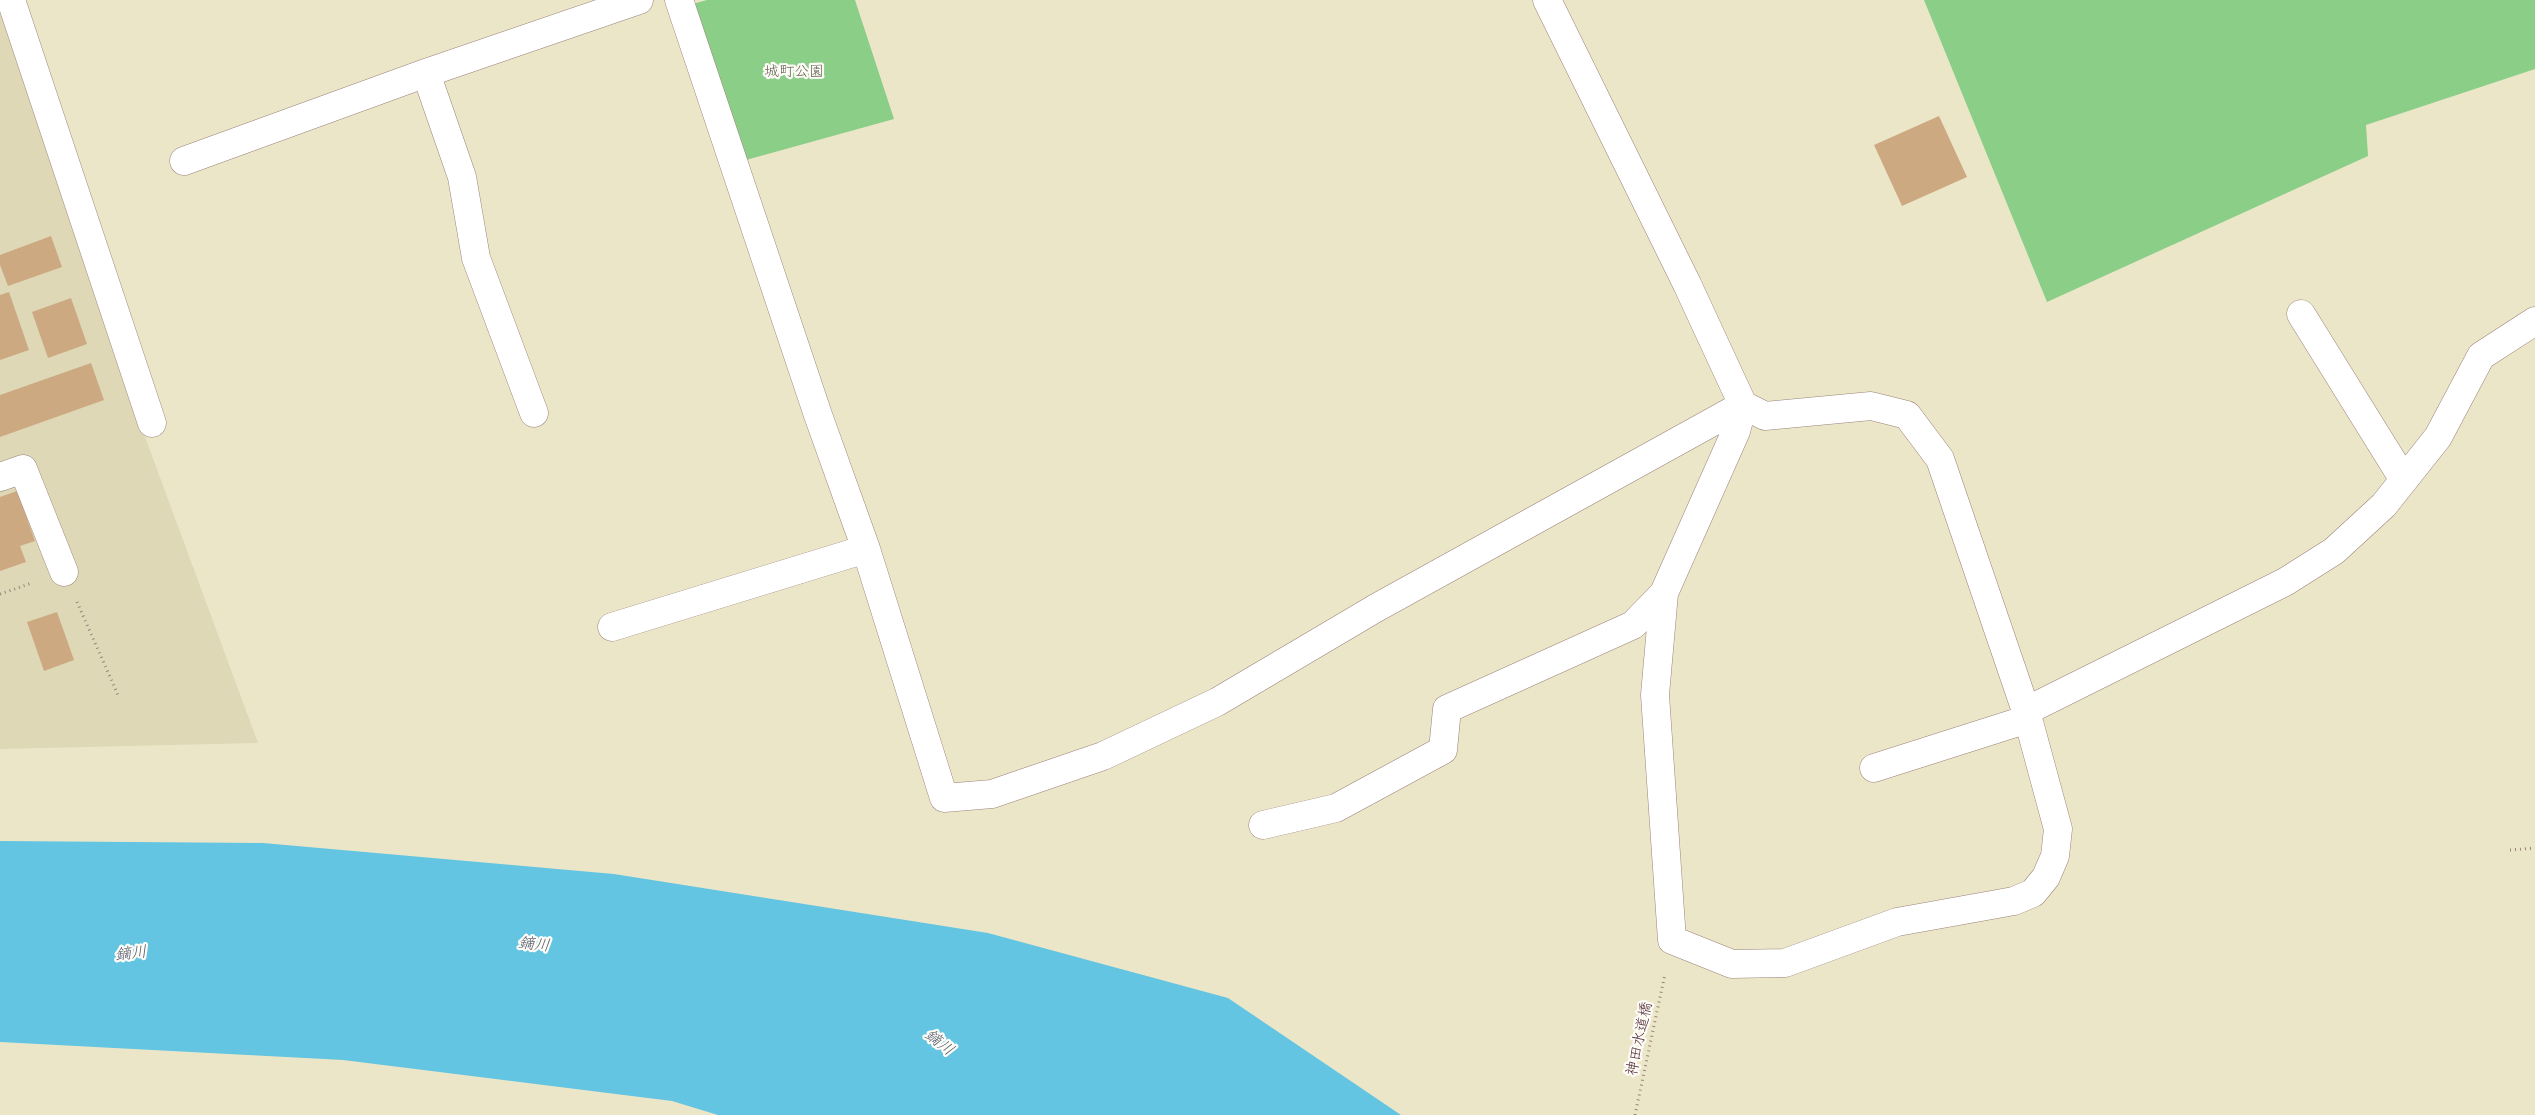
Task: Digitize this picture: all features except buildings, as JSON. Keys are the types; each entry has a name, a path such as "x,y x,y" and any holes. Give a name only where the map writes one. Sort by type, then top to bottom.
{"street":[{"path":"11,0 152,423"},
{"path":"184,161 426,73 639,0"},
{"path":"679,0 818,415 866,549 944,798 992,794 1103,756 1217,702 1376,608 1743,405"},
{"path":"1547,0 1687,284 1743,405 1765,416 1871,406 1907,415 1940,458 2027,715 2058,829 2055,856 2046,877 2034,893 2014,901 1897,922 1785,963 1732,964 1672,940 1655,695 1664,593 1736,431 1743,405"},
{"path":"426,73 462,177 476,258 534,413"},
{"path":"2301,314 2404,480"},
{"path":"1874,768 2027,715 2285,582 2334,551 2384,505 2438,437 2481,356 2535,321"},
{"path":"0,477 23,469 64,572"},
{"path":"612,626 866,549"},
{"path":"1263,825 1336,808 1443,750 1447,709 1633,625 1664,593"}],"path":[{"path":"64,572 118,695"},
{"path":"2510,850 2535,848"},
{"name":"神田水道橋","path":"1635,1115 1667,967"}],"shaded area":[{"path":"0,4 141,426 258,743 0,749"}],"green space":[{"name":"城町公園","path":"707,0 855,0 894,119 746,160 690,9 696,3"},
{"path":"1924,0 2535,0 2535,69 2366,125 2368,156 2047,302"}],"water":[{"name":"鏑川","path":"0,841 263,843 614,874 988,933 1228,998 1401,1115 718,1115 672,1101 343,1060 0,1042"}]}
